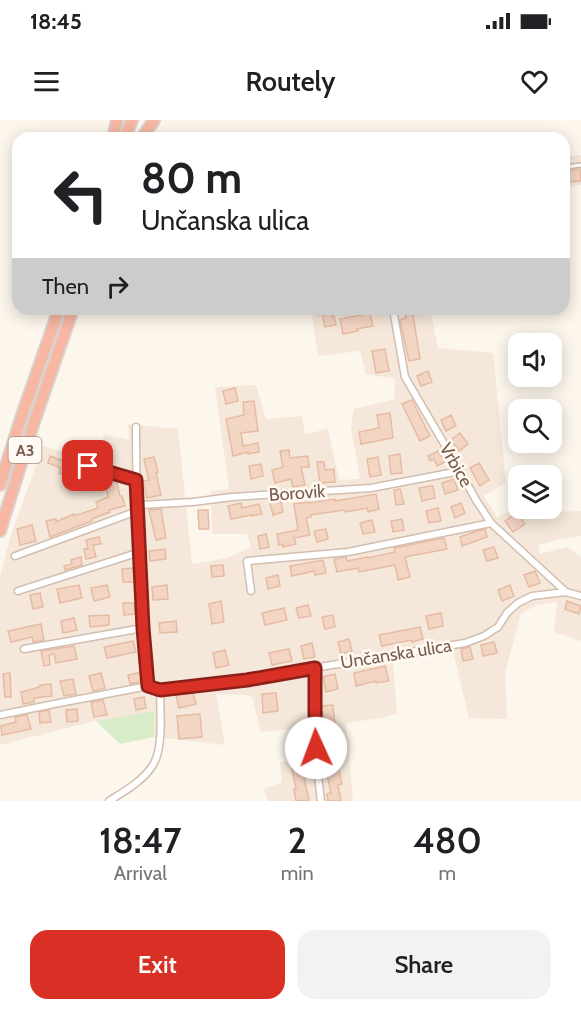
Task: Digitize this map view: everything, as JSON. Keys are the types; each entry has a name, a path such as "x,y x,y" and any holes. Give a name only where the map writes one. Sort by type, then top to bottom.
{"highway":[{"path":"145,132 154,120"},
{"name":"A3","path":"0,485 57,315"},
{"name":"A3","path":"0,531 71,315"}],"street":[{"name":"Vrbice","path":"394,315 405,377 476,500 492,523 566,592"},
{"path":"136,428 137,511 148,686"},
{"path":"88,466 136,480"},
{"name":"Borovik","path":"137,511 141,505 370,488 460,471"},
{"path":"15,556 137,511"},
{"path":"251,591 247,561 348,552 492,523"},
{"path":"18,591 140,552"},
{"name":"Unčanska ulica","path":"160,690 247,680 465,643 484,636 498,627 518,603 532,596 566,592 581,596"},
{"path":"24,649 143,628"},
{"path":"315,668 316,762 321,801"},
{"path":"0,716 148,686 160,690 160,741 153,764 134,786 110,801"}],"shaded area":[{"path":"581,155 581,185 570,186 570,156"},
{"path":"312,315 431,315 438,348 493,353 506,482 484,496 497,517 508,512 508,519 562,519 562,512 581,511 581,536 539,545 539,554 567,547 581,557 581,641 554,632 557,602 538,605 521,613 505,673 507,719 469,718 453,651 393,662 397,714 346,723 353,801 268,801 264,789 282,782 280,763 305,754 307,728 261,732 252,697 244,695 216,694 225,745 154,737 155,711 96,721 0,745 0,576 10,538 43,446 98,463 104,434 129,440 128,424 178,429 192,564 227,558 251,547 247,534 212,534 211,491 229,489 215,387 256,385 266,419 302,416 305,434 328,429 339,480 360,479 351,427 354,409 395,399 395,379 366,374 360,351 318,356"}],"green space":[{"path":"155,711 154,737 120,744 96,721"}],"building":[{"path":"580,169 581,181 570,182 570,171"},
{"path":"322,315 334,316 336,325 325,327"},
{"path":"370,315 373,326 343,334 340,319"},
{"path":"405,315 413,315 420,359 409,361 400,320 406,318"},
{"path":"385,349 389,371 376,373 372,351"},
{"path":"428,371 432,382 421,386 417,376"},
{"path":"235,388 238,401 226,404 223,391"},
{"path":"412,400 430,436 420,441 402,404"},
{"path":"254,401 258,431 241,433 243,446 258,443 259,452 233,456 226,419 244,415 243,402"},
{"path":"390,413 393,438 361,444 359,432 379,428 377,415"},
{"path":"451,415 456,426 446,431 441,420"},
{"path":"460,433 468,444 459,451 451,440"},
{"path":"289,450 290,458 308,456 309,467 301,467 305,485 293,487 291,479 275,483 272,470 283,467 280,451"},
{"path":"438,451 445,462 437,466 434,459 430,461 428,456"},
{"path":"400,454 402,473 391,474 389,456"},
{"path":"50,456 76,466 71,478 59,473 61,468 48,463"},
{"path":"154,457 161,495 147,498 143,481 149,480 144,459"},
{"path":"378,457 381,475 370,477 367,459"},
{"path":"317,462 324,462 325,470 334,469 335,482 320,483"},
{"path":"479,463 489,480 480,486 470,468"},
{"path":"261,464 263,476 251,479 249,466"},
{"path":"94,475 98,487 89,490 85,478"},
{"path":"454,479 458,490 445,494 442,483"},
{"path":"116,480 125,506 109,510 110,512 92,521 50,537 46,521 56,519 56,522 74,514 74,516 98,508 96,502 108,497 105,482"},
{"path":"433,486 435,498 422,501 419,488"},
{"path":"400,489 404,504 396,505 394,490"},
{"path":"376,494 379,509 368,512 367,508 345,512 344,510 311,515 306,518 310,535 294,538 296,544 283,547 283,544 279,545 277,534 298,530 294,504 335,499 335,501"},
{"path":"281,501 283,512 273,515 270,503"},
{"path":"241,503 242,508 259,504 262,514 231,519 228,506"},
{"path":"461,503 465,513 455,518 451,507"},
{"path":"438,508 441,521 429,523 426,511"},
{"path":"161,509 166,538 156,540 149,510"},
{"path":"198,510 208,510 209,529 199,529"},
{"path":"402,519 404,530 393,532 391,521"},
{"path":"521,519 525,524 513,532 505,521"},
{"path":"372,520 375,532 363,534 360,523"},
{"path":"32,525 36,541 20,545 17,529"},
{"path":"326,529 328,539 317,542 314,531"},
{"path":"485,529 487,537 462,546 460,537"},
{"path":"266,534 269,547 260,549 258,536"},
{"path":"99,537 101,544 93,545 96,557 86,559 84,549 88,549 86,540"},
{"path":"444,538 447,549 405,557 410,577 398,580 395,565 359,572 358,568 337,572 334,559 346,557 347,561 368,558 395,552 394,548"},
{"path":"494,547 498,558 487,561 483,550"},
{"path":"165,549 166,559 150,561 149,551"},
{"path":"81,557 82,565 65,570 64,566 72,564 71,560"},
{"path":"323,560 326,573 315,575 314,571 292,576 290,566"},
{"path":"223,565 224,576 212,577 211,566"},
{"path":"133,568 134,582 123,582 122,569"},
{"path":"535,571 540,583 529,587 524,575"},
{"path":"278,575 280,586 268,589 266,578"},
{"path":"79,585 82,598 60,603 57,589"},
{"path":"107,585 110,597 94,601 91,588"},
{"path":"167,585 168,599 153,600 152,587"},
{"path":"510,585 514,596 502,601 498,590"},
{"path":"40,593 43,607 33,609 30,595"},
{"path":"221,601 224,622 212,624 209,604"},
{"path":"567,601 581,606 579,614 565,609"},
{"path":"123,603 134,603 135,614 124,615"},
{"path":"308,605 311,616 299,618 296,608"},
{"path":"284,608 287,620 265,625 262,613"},
{"path":"441,613 443,626 429,629 426,616"},
{"path":"109,615 109,625 90,627 89,616"},
{"path":"333,615 335,627 325,629 322,617"},
{"path":"74,618 77,630 63,633 61,621"},
{"path":"176,621 177,632 160,633 159,623"},
{"path":"41,624 44,640 33,642 32,637 11,642 8,631"},
{"path":"420,627 423,639 382,646 379,635"},
{"path":"349,639 352,651 341,654 338,642"},
{"path":"133,641 136,652 107,658 104,647"},
{"path":"494,642 497,653 483,656 481,645"},
{"path":"312,643 315,657 304,659 301,646"},
{"path":"74,646 77,659 56,663 54,654 49,655 50,665 44,666 41,651"},
{"path":"470,647 473,659 463,661 461,649"},
{"path":"289,649 292,661 272,665 269,653"},
{"path":"225,650 229,665 216,668 213,653"},
{"path":"385,666 389,681 376,683 376,681 356,686 354,673"},
{"path":"142,672 142,681 130,684 128,675"},
{"path":"10,673 11,697 5,697 3,674"},
{"path":"101,673 105,688 93,691 89,676"},
{"path":"335,674 338,689 326,692 323,677"},
{"path":"73,679 76,694 64,696 60,681"},
{"path":"51,684 52,696 34,698 34,702 23,704 21,692 40,687 40,685"},
{"path":"193,692 196,704 179,708 176,695"},
{"path":"276,693 278,711 263,713 262,694"},
{"path":"144,697 146,708 136,710 134,699"},
{"path":"103,700 107,715 94,717 91,702"},
{"path":"333,705 335,727 324,728 322,706"},
{"path":"77,709 78,721 67,722 66,710"},
{"path":"49,710 51,722 40,723 39,712"},
{"path":"200,714 202,737 179,739 177,716"},
{"path":"27,715 31,729 2,735 1,726 16,722 15,717"},
{"path":"304,766 309,800 296,801 292,769"},
{"path":"338,767 342,784 338,785 341,801 328,801 327,794 331,793 326,770"}],"route":[{"path":"88,466 136,480 148,686 160,690 247,680 315,668 316,748"}]}
